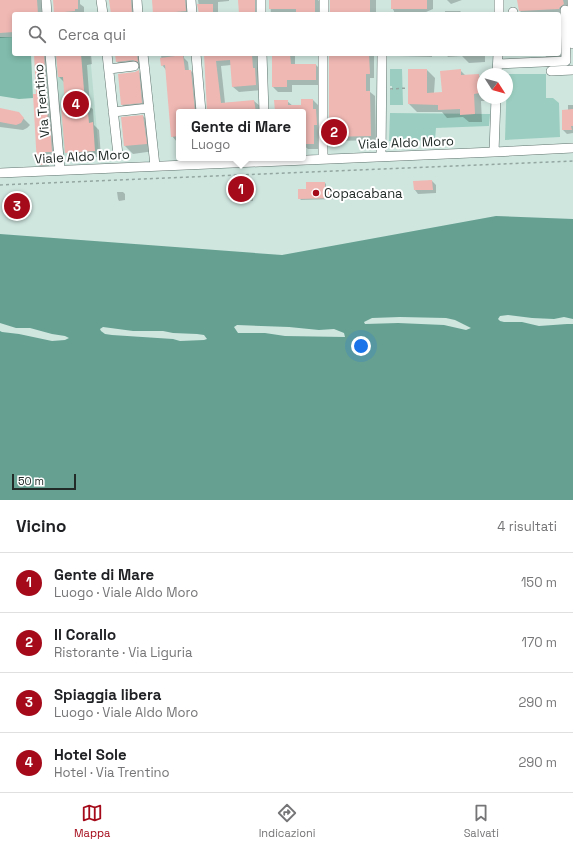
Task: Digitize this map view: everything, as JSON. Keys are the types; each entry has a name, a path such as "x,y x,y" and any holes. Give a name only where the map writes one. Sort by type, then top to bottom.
{"street":[{"path":"46,0 47,12"},
{"path":"101,0 103,12"},
{"path":"137,0 138,12"},
{"path":"191,0 192,12"},
{"path":"261,0 261,12"},
{"path":"324,0 324,12"},
{"path":"499,0 499,12"},
{"path":"572,0 573,44"},
{"path":"498,64 541,58 566,61 564,10"},
{"name":"Via Trentino","path":"50,56 60,170"},
{"path":"107,56 118,155"},
{"path":"143,56 155,166"},
{"path":"196,56 202,109"},
{"path":"262,56 264,109"},
{"path":"323,56 323,159"},
{"path":"381,156 382,56"},
{"path":"498,56 498,68"},
{"path":"109,69 134,66"},
{"path":"552,71 573,70"},
{"path":"494,152 496,104"},
{"path":"114,112 149,108"},
{"name":"Viale Aldo Moro","path":"306,159 573,148"},
{"name":"Viale Aldo Moro","path":"0,173 155,166 206,161"}],"path":[{"path":"382,89 408,88"},
{"name":"Viale Aldo Moro","path":"0,185 573,161"}],"shaded area":[{"path":"0,37 12,37 12,56 31,56 33,98 19,99 0,96"},
{"path":"54,56 90,56 99,154 60,156"},
{"path":"390,69 402,69 403,105 390,105 390,90 392,90 392,86 390,86"},
{"path":"513,74 546,74 546,98 553,98 559,103 560,137 505,140 506,104 513,104"},
{"path":"390,113 490,114 489,126 436,128 435,140 389,141"},
{"path":"496,216 573,219 573,500 0,500 0,234 282,255"}],"pier":[{"path":"508,315 554,319 564,317 573,319 573,324 539,326 522,322 504,322 498,319 500,316"},
{"path":"372,318 446,318 455,320 471,328 466,330 444,325 398,323 365,324 364,322"},
{"path":"0,323 16,328 30,328 69,338 65,340 52,341 2,332 0,331"},
{"path":"237,325 319,330 334,329 344,333 345,337 285,336 265,333 238,333 234,327"},
{"path":"103,327 133,331 163,331 197,334 204,335 207,339 180,341 173,339 112,335 105,334 101,331 100,329"}],"building":[{"path":"0,0 37,0 38,12 12,12 12,32 0,33"},
{"path":"53,0 78,0 78,9 75,9 75,11 54,12"},
{"path":"109,0 131,0 132,12 111,12"},
{"path":"152,0 185,0 186,11 153,12"},
{"path":"238,0 255,0 255,12 239,12"},
{"path":"269,0 315,0 315,12 296,12 296,9 269,9"},
{"path":"330,0 370,0 370,12 330,12"},
{"path":"391,0 427,0 427,9 391,9"},
{"path":"517,0 563,0 564,4 559,9 519,11"},
{"path":"197,4 213,4 213,12 199,12"},
{"path":"34,56 44,56 48,125 50,125 52,152 45,152 45,165 37,165 33,94 36,94"},
{"path":"56,56 81,56 85,102 87,102 89,123 93,122 95,151 65,153 61,106 65,106 63,77 58,77"},
{"path":"115,56 137,56 138,62 133,60 116,62"},
{"path":"183,56 185,70 191,70 195,109 176,109 176,136 171,137 165,65 161,66 160,58"},
{"path":"204,56 252,56 253,68 255,68 256,85 232,87 230,60 216,61 221,103 254,100 256,109 207,109"},
{"path":"272,56 290,56 291,64 316,64 316,80 287,80 287,87 272,87"},
{"path":"329,56 369,56 370,74 366,74 366,91 370,91 371,136 329,137"},
{"path":"408,69 427,69 427,93 442,92 440,71 461,69 461,75 477,74 477,94 474,94 475,114 460,115 460,109 438,110 438,105 408,104"},
{"path":"139,70 142,103 121,105 118,74 135,72"},
{"path":"301,99 313,99 313,109 316,109 317,125 314,125 314,144 306,144 306,109 275,109 274,100 288,100 288,105 301,105"},
{"path":"0,108 19,112 24,118 21,123 16,125 0,122"},
{"path":"573,109 572,130 562,130 562,110"},
{"path":"143,115 147,144 124,146 121,117"},
{"path":"249,179 250,197 233,198 232,180"},
{"path":"432,180 433,190 414,190 413,181"},
{"name":"Copacabana","path":"306,182 325,182 325,189 334,189 335,198 298,199 298,189 306,189"}],"place":[{"name":"Hotel Sole","path":"76,104"},
{"name":"Il Corallo","path":"334,132"},
{"name":"Gente di Mare","path":"241,189"},
{"name":"Copacabana","path":"316,193"},
{"name":"Spiaggia libera","path":"17,206"}]}
